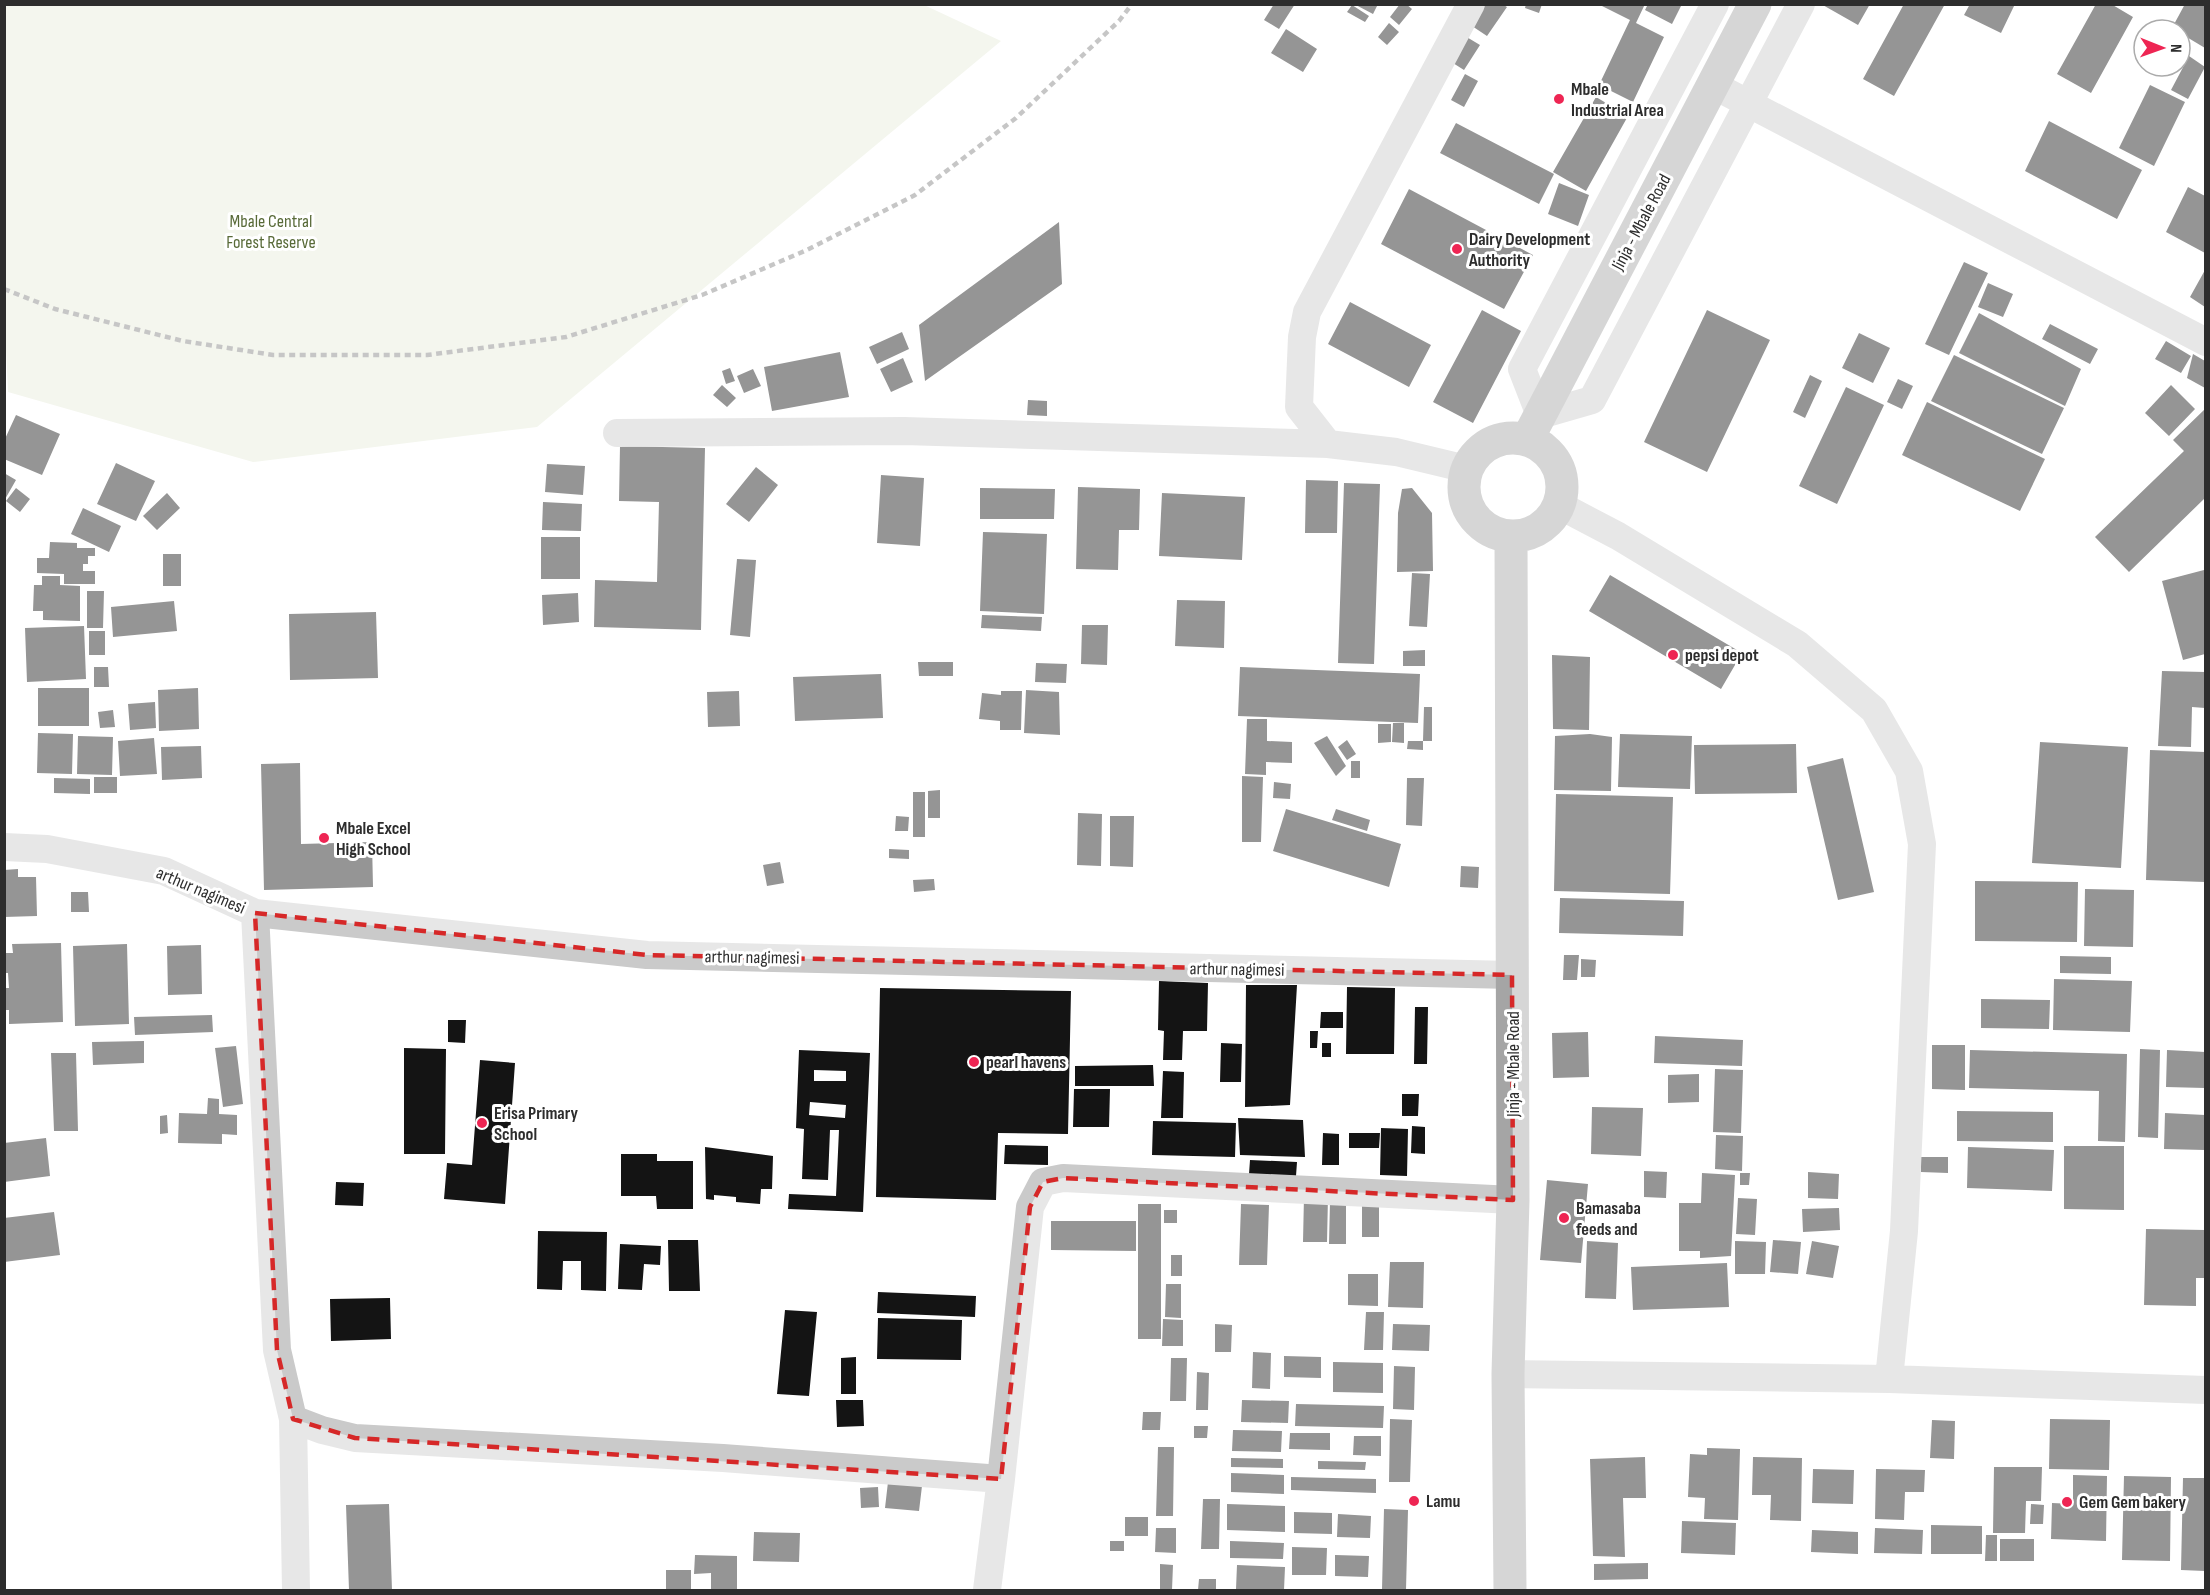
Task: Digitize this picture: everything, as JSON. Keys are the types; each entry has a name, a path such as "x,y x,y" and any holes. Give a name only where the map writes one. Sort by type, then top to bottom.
{"main road":[{"name":"Jinja - Mbale Road","path":"1533,427 1755,4"},
{"path":"1533,427 1561,474 1562,490 1559,505 1540,529 1526,535 1510,537 1496,533 1472,514 1466,500 1464,485 1467,470 1474,456 1486,446 1500,439 1516,438 1533,427"},
{"name":"Jinja - Mbale Road","path":"1510,537 1514,1200 1508,1374 1510,1590"}],"street":[{"path":"1328,444 1299,407 1302,337 1307,312 1471,4"},
{"path":"1715,4 1522,369 1533,427 1592,400 1801,4"},
{"path":"1713,85 2205,342"},
{"path":"617,433 904,431 1328,444 1396,452 1467,470"},
{"path":"1559,505 1618,536 1797,644 1874,710 1909,771 1922,844 1904,1231 1889,1379"},
{"name":"arthur nagimesi","path":"4,847 47,849 165,871 255,913 647,955 1512,975"},
{"path":"255,913 278,1350 293,1419 296,1590"},
{"path":"987,1590 1030,1207 1042,1182 1063,1178 1514,1200"},
{"path":"1508,1374 1889,1379 2205,1390"},
{"path":"293,1419 322,1430 355,1438 723,1458 1001,1479"}],"highlighted area":[{"path":"255,913 647,955 1512,975 1513,1200 1063,1178 1043,1182 1030,1207 1001,1479 355,1438 293,1419 277,1350"}],"green space":[{"name":"Mbale Central Forest Reserve","path":"922,4 1001,41 537,427 253,462 8,392 4,306 5,5"}],"building":[{"path":"1274,4 1295,4 1279,29 1264,20"},
{"path":"1354,4 1378,4 1373,14"},
{"path":"1400,4 1406,4 1412,9 1399,25 1390,17"},
{"path":"1482,4 1502,4 1507,7 1487,36 1469,24"},
{"path":"1526,4 1542,4 1539,13 1525,8"},
{"path":"1598,4 1645,4 1636,23 1664,37 1633,102 1599,85 1630,20"},
{"path":"1648,4 1682,4 1672,24 1645,10"},
{"path":"1821,4 1870,4 1858,25"},
{"path":"1904,4 1945,4 1894,96 1863,79"},
{"path":"1970,4 2015,4 2001,33 1964,15"},
{"path":"2096,4 2111,4 2133,17 2091,93 2057,74"},
{"path":"2185,4 2205,4 2205,48 2192,40 2192,18 2177,18"},
{"path":"1352,5 1369,16 1365,22 1347,12"},
{"path":"1389,23 1399,32 1387,45 1378,37"},
{"path":"1286,29 1317,49 1303,72 1271,53"},
{"path":"1460,33 1480,45 1464,70 1445,58"},
{"path":"2192,58 2205,67 2188,99 2171,90 2177,78 2192,78"},
{"path":"1465,74 1478,81 1464,107 1451,100"},
{"path":"2150,85 2185,102 2154,166 2119,148"},
{"path":"1596,97 1628,116 1586,191 1553,172"},
{"path":"2049,121 2142,170 2117,219 2025,171"},
{"path":"1456,123 1554,174 1539,204 1440,153"},
{"path":"1559,183 1589,195 1578,226 1548,214"},
{"path":"2188,187 2205,196 2205,253 2166,232"},
{"name":"Dairy Development Authority","path":"1409,189 1533,255 1504,309 1381,244"},
{"path":"1059,222 1062,284 925,381 919,325"},
{"path":"1964,262 1988,273 1949,355 1925,344"},
{"path":"2205,270 2205,307 2190,297"},
{"path":"1988,283 2013,294 2003,317 1978,307"},
{"path":"1350,302 1431,345 1409,387 1328,344"},
{"path":"1482,310 1521,331 1473,423 1433,402"},
{"path":"1707,310 1770,340 1707,472 1644,442"},
{"path":"1979,313 2081,369 2065,406 1959,353"},
{"path":"2050,324 2098,349 2090,364 2042,339"},
{"path":"902,332 909,349 877,364 869,347"},
{"path":"1859,333 1890,348 1873,383 1842,368"},
{"path":"2166,341 2191,356 2181,373 2155,359"},
{"path":"840,352 849,397 772,411 764,367"},
{"path":"2193,354 2205,361 2205,388 2187,378"},
{"path":"1954,355 2064,408 2042,454 1931,401"},
{"path":"903,358 913,382 891,392 880,369"},
{"path":"730,368 735,381 726,384 722,371"},
{"path":"753,369 761,386 744,393 737,376"},
{"path":"1810,375 1822,381 1805,418 1793,412"},
{"path":"1898,379 1913,386 1902,409 1887,402"},
{"path":"722,385 736,398 727,407 713,395"},
{"path":"2171,385 2195,409 2169,436 2145,413"},
{"path":"1846,387 1884,405 1837,504 1799,486"},
{"path":"1028,400 1047,401 1047,416 1027,415"},
{"path":"1927,402 2045,459 2020,511 1902,455"},
{"path":"2205,409 2205,498 2129,572 2095,537 2184,451 2173,440"},
{"path":"16,415 60,434 42,475 4,459 4,441"},
{"path":"620,446 705,448 701,630 594,627 595,580 657,582 659,502 619,501"},
{"path":"116,463 155,481 136,521 97,504"},
{"path":"547,464 585,466 583,495 545,492"},
{"path":"756,467 778,485 749,522 726,504"},
{"path":"4,473 16,480 4,501"},
{"path":"881,475 924,478 920,546 877,543"},
{"path":"1306,480 1338,481 1337,533 1305,533"},
{"path":"1344,483 1380,484 1374,664 1338,663"},
{"path":"1078,487 1140,489 1139,530 1119,530 1118,570 1076,569"},
{"path":"16,488 30,499 20,512 6,501"},
{"path":"980,488 1055,489 1054,519 980,519"},
{"path":"1412,488 1432,513 1433,571 1397,572 1398,513 1402,489"},
{"path":"167,493 180,508 157,530 143,516"},
{"path":"1162,493 1245,497 1242,560 1159,556"},
{"path":"543,502 582,504 581,531 542,530"},
{"path":"83,508 121,526 109,552 71,534"},
{"path":"983,532 1047,534 1044,614 980,611"},
{"path":"541,537 580,537 580,579 541,579"},
{"path":"50,542 77,543 77,548 95,548 95,556 88,556 88,564 83,564 83,571 95,571 95,584 64,584 64,574 37,573 37,558 49,558"},
{"path":"163,554 181,554 181,586 163,586"},
{"path":"737,559 756,560 750,637 730,635"},
{"path":"2204,570 2205,654 2183,660 2162,581"},
{"path":"1412,573 1430,574 1427,627 1409,626"},
{"path":"1610,575 1742,653 1721,689 1589,611"},
{"path":"42,576 60,576 60,585 80,586 80,621 43,620 43,611 33,611 34,585 42,585"},
{"path":"87,591 104,591 103,628 87,628"},
{"path":"578,593 579,622 543,625 542,595"},
{"path":"1177,600 1225,601 1224,648 1175,646"},
{"path":"174,601 177,631 113,637 111,607"},
{"path":"376,612 378,678 290,680 289,614"},
{"path":"982,615 1042,617 1041,631 981,628"},
{"path":"1082,625 1108,625 1107,665 1081,664"},
{"path":"84,626 86,679 27,682 25,628"},
{"path":"89,631 105,631 105,655 89,655"},
{"path":"1425,650 1425,666 1403,666 1403,651"},
{"path":"1552,655 1590,657 1589,730 1553,729"},
{"path":"918,662 953,662 953,676 919,676"},
{"path":"1036,663 1067,664 1066,683 1035,682"},
{"path":"94,667 108,667 109,687 94,687"},
{"path":"1240,667 1420,674 1418,723 1238,716"},
{"path":"2162,671 2205,672 2205,708 2192,707 2191,747 2158,746"},
{"path":"881,674 883,718 795,721 793,677"},
{"path":"38,688 89,688 89,726 38,726"},
{"path":"198,688 199,729 159,731 158,690"},
{"path":"1026,690 1059,692 1060,735 1024,733"},
{"path":"739,691 740,726 708,727 707,692"},
{"path":"1001,691 1022,691 1021,730 1000,730 1000,721 979,719 982,693 1001,695"},
{"path":"155,702 156,728 130,730 128,704"},
{"path":"1424,707 1432,707 1432,741 1423,741"},
{"path":"113,710 115,727 100,728 98,712"},
{"path":"1247,719 1267,719 1267,741 1292,742 1292,763 1266,762 1266,775 1245,774"},
{"path":"1393,723 1404,723 1404,743 1392,742"},
{"path":"1378,724 1391,724 1391,742 1378,743"},
{"path":"38,733 73,734 72,774 37,773"},
{"path":"1590,734 1612,737 1611,791 1554,790 1555,736"},
{"path":"1620,734 1692,736 1690,789 1618,787"},
{"path":"78,736 113,737 112,775 77,774"},
{"path":"1327,736 1346,766 1336,776 1314,743"},
{"path":"154,738 157,774 120,776 118,741"},
{"path":"1347,740 1356,754 1347,760 1338,747"},
{"path":"1408,741 1423,741 1423,750 1407,749"},
{"path":"2040,742 2128,747 2121,868 2032,863"},
{"path":"1796,744 1797,793 1695,794 1694,745"},
{"path":"201,746 202,778 162,780 161,747"},
{"path":"2150,750 2205,752 2205,882 2146,880"},
{"path":"1843,758 1874,892 1838,900 1807,767"},
{"path":"1351,761 1360,761 1360,778 1351,778"},
{"path":"300,763 301,844 372,842 373,887 264,890 261,764"},
{"path":"1242,776 1263,777 1261,842 1242,842"},
{"path":"94,777 117,777 117,793 94,793"},
{"path":"54,778 90,779 90,794 54,793"},
{"path":"1407,778 1424,778 1422,826 1406,825"},
{"path":"1274,782 1291,784 1290,799 1273,798"},
{"path":"940,790 940,818 928,818 928,791"},
{"path":"913,792 925,792 925,837 913,837"},
{"path":"1556,794 1673,797 1670,894 1554,891"},
{"path":"1286,809 1401,844 1389,887 1273,851"},
{"path":"1336,809 1370,820 1367,831 1332,820"},
{"path":"1078,813 1102,814 1101,866 1077,865"},
{"path":"896,816 909,817 908,831 895,831"},
{"path":"1110,816 1134,816 1133,867 1110,866"},
{"path":"889,849 909,850 909,859 889,858"},
{"path":"780,862 784,883 767,886 763,865"},
{"path":"1461,866 1479,867 1478,888 1460,887"},
{"path":"18,869 18,877 36,877 37,916 4,917 4,870"},
{"path":"934,879 935,890 914,892 913,880"},
{"path":"1975,881 2078,882 2077,942 1975,941"},
{"path":"2085,889 2134,890 2133,947 2084,946"},
{"path":"71,892 88,892 89,912 71,912"},
{"path":"1560,898 1684,901 1683,936 1559,933"},
{"path":"61,943 63,1022 9,1024 9,1010 4,1010 4,988 9,988 5,953 13,953 12,944"},
{"path":"127,944 129,1024 75,1026 73,946"},
{"path":"201,945 202,994 168,995 167,946"},
{"path":"1564,955 1579,955 1577,980 1563,980"},
{"path":"2060,956 2111,957 2111,974 2060,973"},
{"path":"1581,959 1596,960 1595,977 1581,977"},
{"path":"2054,979 2132,981 2130,1032 2053,1030"},
{"path":"1159,981 1208,983 1207,1031 1183,1031 1182,1060 1163,1060 1164,1031 1158,1030"},
{"path":"1246,985 1297,985 1290,1105 1245,1107"},
{"path":"1347,987 1395,988 1394,1054 1346,1054"},
{"name":"pearl havens","path":"880,988 1071,991 1068,1134 998,1133 996,1200 876,1197"},
{"path":"1981,999 2050,1000 2049,1029 1981,1028"},
{"path":"1415,1007 1428,1007 1427,1064 1414,1064"},
{"path":"1321,1012 1343,1012 1343,1028 1320,1028"},
{"path":"212,1015 213,1032 135,1035 134,1017"},
{"path":"448,1020 466,1020 465,1043 448,1042"},
{"path":"1310,1031 1318,1031 1317,1048 1310,1048"},
{"path":"1588,1032 1589,1077 1553,1078 1552,1033"},
{"path":"1655,1036 1743,1040 1742,1066 1654,1063"},
{"path":"144,1041 144,1063 93,1065 92,1042"},
{"path":"1221,1043 1242,1044 1241,1082 1220,1082"},
{"path":"1322,1043 1331,1043 1331,1057 1322,1057"},
{"path":"1932,1045 1965,1045 1965,1090 1932,1089"},
{"path":"236,1046 243,1104 223,1107 215,1048"},
{"path":"404,1048 446,1049 445,1154 404,1154"},
{"path":"2140,1049 2160,1050 2158,1138 2138,1137"},
{"path":"799,1050 870,1053 863,1212 788,1209 789,1194 836,1196 839,1130 830,1130 828,1180 802,1179 804,1129 796,1128","holes":["814,1070 846,1071 846,1081 814,1081","810,1102 846,1105 845,1118 809,1115"]},
{"path":"1970,1050 2127,1054 2125,1142 2098,1141 2099,1091 1969,1088"},
{"path":"2167,1050 2205,1052 2205,1088 2166,1087"},
{"path":"51,1053 76,1053 78,1131 54,1131"},
{"path":"480,1060 515,1063 505,1204 444,1199 447,1163 472,1165"},
{"path":"1153,1065 1154,1086 1075,1086 1075,1066"},
{"path":"1715,1069 1743,1070 1741,1133 1713,1132"},
{"path":"1163,1071 1184,1072 1183,1118 1161,1118"},
{"path":"1699,1074 1699,1102 1668,1103 1668,1075"},
{"path":"1074,1089 1110,1089 1109,1127 1073,1127"},
{"path":"1402,1094 1419,1094 1418,1116 1402,1116"},
{"path":"208,1098 219,1099 219,1114 237,1115 237,1135 222,1134 222,1144 178,1143 179,1113 207,1114"},
{"path":"1592,1107 1643,1108 1641,1156 1591,1154"},
{"path":"1957,1111 2053,1112 2053,1142 1957,1141"},
{"path":"2165,1113 2205,1115 2205,1150 2164,1149"},
{"path":"167,1115 168,1133 160,1134 160,1116"},
{"path":"1238,1118 1303,1120 1305,1157 1240,1155"},
{"path":"1153,1121 1236,1123 1235,1157 1152,1155"},
{"path":"1412,1126 1425,1127 1425,1154 1411,1153"},
{"path":"1381,1128 1408,1129 1407,1176 1380,1175"},
{"path":"1323,1133 1339,1134 1339,1165 1322,1165"},
{"path":"1349,1133 1380,1133 1379,1148 1349,1148"},
{"path":"1716,1135 1743,1136 1742,1171 1715,1169"},
{"path":"46,1138 50,1176 4,1182 4,1143"},
{"path":"1005,1145 1048,1146 1048,1165 1004,1164"},
{"path":"2064,1146 2124,1146 2124,1210 2064,1209"},
{"path":"705,1147 773,1156 772,1189 761,1189 760,1204 736,1202 736,1197 714,1195 714,1200 706,1199"},
{"path":"1968,1147 2054,1150 2052,1191 1967,1188"},
{"path":"621,1154 657,1154 657,1161 693,1161 693,1209 657,1209 656,1196 621,1196"},
{"path":"1921,1157 1948,1157 1948,1173 1921,1172"},
{"path":"1250,1160 1297,1162 1296,1176 1249,1174"},
{"path":"1644,1171 1667,1172 1666,1198 1644,1197"},
{"path":"1808,1172 1839,1174 1838,1199 1808,1198"},
{"path":"1702,1173 1735,1175 1731,1256 1700,1258 1700,1251 1679,1251 1679,1203 1701,1203"},
{"path":"1740,1173 1750,1173 1749,1185 1740,1185"},
{"path":"1547,1180 1588,1184 1581,1263 1540,1260"},
{"path":"336,1182 364,1183 363,1206 335,1205"},
{"path":"1304,1196 1328,1196 1327,1242 1303,1242"},
{"path":"1738,1198 1757,1199 1755,1235 1736,1234"},
{"path":"1330,1201 1346,1201 1346,1244 1329,1244"},
{"path":"1362,1203 1379,1204 1379,1237 1362,1237"},
{"path":"1138,1204 1161,1204 1161,1339 1138,1339"},
{"path":"1241,1204 1269,1205 1267,1265 1239,1265"},
{"path":"1839,1208 1840,1230 1803,1232 1802,1209"},
{"path":"1164,1210 1177,1210 1177,1223 1164,1223"},
{"path":"54,1212 60,1255 4,1262 4,1218"},
{"path":"1051,1221 1136,1221 1136,1251 1051,1250"},
{"path":"2146,1229 2205,1230 2205,1278 2196,1278 2196,1306 2144,1305"},
{"path":"538,1231 607,1232 606,1291 581,1290 581,1261 563,1261 562,1290 537,1289"},
{"path":"668,1240 698,1240 700,1291 669,1291"},
{"path":"1773,1240 1801,1242 1798,1274 1770,1272"},
{"path":"1587,1241 1618,1243 1616,1299 1585,1298"},
{"path":"1735,1241 1766,1242 1765,1274 1735,1274"},
{"path":"1812,1241 1839,1246 1833,1278 1806,1274"},
{"path":"620,1244 661,1246 660,1265 644,1264 642,1290 618,1289"},
{"path":"1171,1255 1182,1255 1182,1276 1171,1276"},
{"path":"1390,1262 1424,1262 1423,1308 1388,1307"},
{"path":"1727,1263 1729,1307 1633,1310 1631,1267"},
{"path":"1348,1274 1378,1274 1378,1306 1348,1305"},
{"path":"1166,1284 1181,1284 1181,1318 1165,1317"},
{"path":"878,1292 976,1296 975,1317 877,1313"},
{"path":"390,1298 391,1339 331,1341 330,1299"},
{"path":"785,1310 817,1312 809,1396 777,1394"},
{"path":"1366,1312 1384,1312 1383,1350 1364,1350"},
{"path":"878,1318 962,1320 961,1360 877,1359"},
{"path":"1163,1319 1183,1320 1183,1346 1162,1346"},
{"path":"1215,1324 1232,1325 1231,1352 1215,1352"},
{"path":"1393,1324 1430,1325 1429,1351 1392,1350"},
{"path":"1253,1352 1271,1353 1270,1389 1252,1388"},
{"path":"1284,1356 1321,1357 1321,1378 1284,1377"},
{"path":"856,1357 856,1394 841,1394 841,1358"},
{"path":"1171,1358 1187,1358 1186,1401 1170,1401"},
{"path":"1333,1362 1383,1363 1383,1393 1333,1392"},
{"path":"1394,1366 1415,1367 1414,1410 1393,1409"},
{"path":"1197,1372 1209,1373 1208,1410 1196,1410"},
{"path":"836,1400 863,1400 864,1426 837,1427"},
{"path":"1242,1400 1289,1401 1288,1423 1241,1422"},
{"path":"1296,1404 1384,1406 1383,1428 1295,1426"},
{"path":"1143,1412 1161,1412 1160,1430 1142,1430"},
{"path":"1390,1419 1412,1420 1410,1482 1389,1482"},
{"path":"2050,1419 2110,1420 2109,1470 2049,1469"},
{"path":"1932,1420 1955,1421 1954,1459 1930,1458"},
{"path":"1194,1426 1208,1426 1207,1438 1194,1438"},
{"path":"1233,1430 1282,1431 1281,1452 1232,1451"},
{"path":"1290,1433 1330,1433 1330,1450 1289,1449"},
{"path":"1354,1436 1381,1436 1381,1456 1353,1455"},
{"path":"1158,1447 1174,1447 1173,1516 1156,1516"},
{"path":"1707,1448 1740,1449 1738,1520 1704,1519 1705,1498 1688,1497 1690,1454 1707,1455"},
{"path":"1645,1457 1646,1498 1623,1498 1625,1557 1593,1556 1590,1459"},
{"path":"1753,1457 1802,1458 1801,1521 1770,1520 1771,1495 1752,1495"},
{"path":"1231,1458 1283,1459 1283,1468 1231,1467"},
{"path":"1318,1461 1366,1462 1365,1470 1318,1469"},
{"path":"1994,1467 2042,1467 2041,1501 2026,1501 2025,1533 1993,1533"},
{"path":"1813,1469 1854,1470 1853,1504 1812,1503"},
{"path":"1876,1469 1925,1470 1924,1492 1905,1492 1904,1520 1875,1519"},
{"path":"1231,1473 1284,1475 1284,1494 1231,1492"},
{"path":"2073,1475 2107,1476 2106,1541 2051,1539 2052,1503 2073,1504"},
{"path":"2124,1476 2171,1477 2170,1561 2122,1560"},
{"path":"1291,1477 1376,1479 1376,1493 1291,1490"},
{"path":"2183,1478 2205,1478 2205,1571 2181,1570"},
{"path":"888,1482 922,1486 919,1511 885,1508"},
{"path":"878,1487 879,1507 861,1508 860,1488"},
{"path":"1203,1499 1220,1499 1219,1549 1201,1549"},
{"path":"389,1504 392,1590 349,1590 346,1505"},
{"path":"1227,1504 1285,1506 1285,1532 1227,1530"},
{"path":"2031,1504 2044,1505 2043,1524 2030,1524"},
{"path":"1384,1509 1408,1510 1406,1590 1382,1590"},
{"path":"1294,1512 1332,1513 1332,1534 1294,1533"},
{"path":"1338,1514 1371,1516 1370,1538 1337,1537"},
{"path":"1125,1517 1148,1517 1148,1536 1125,1536"},
{"path":"1682,1521 1736,1523 1735,1555 1681,1553"},
{"path":"1931,1525 1982,1526 1982,1554 1931,1554"},
{"path":"1156,1528 1176,1528 1176,1553 1155,1552"},
{"path":"1875,1528 1923,1530 1922,1554 1874,1553"},
{"path":"1812,1530 1858,1532 1858,1554 1811,1552"},
{"path":"754,1532 800,1533 799,1562 753,1561"},
{"path":"1986,1535 1997,1535 1997,1561 1985,1561"},
{"path":"2000,1539 2034,1539 2034,1561 2000,1561"},
{"path":"1110,1541 1124,1541 1124,1551 1110,1551"},
{"path":"1230,1541 1284,1543 1283,1559 1230,1558"},
{"path":"1292,1547 1327,1548 1326,1575 1292,1575"},
{"path":"695,1555 737,1556 737,1590 711,1590 711,1573 694,1574"},
{"path":"1335,1555 1369,1556 1368,1577 1335,1576"},
{"path":"1648,1563 1648,1579 1594,1580 1594,1564"},
{"path":"1160,1564 1173,1565 1172,1590 1160,1590"},
{"path":"1237,1565 1285,1567 1284,1590 1236,1589"},
{"path":"666,1570 691,1570 691,1590 666,1590"},
{"path":"1199,1579 1216,1579 1216,1590 1198,1590"}],"railway":[{"path":"4,289 55,309 183,341 273,355 427,355 566,337 702,295 807,250 915,195 1016,118 1119,21 1132,4"}],"place":[{"name":"Mbale Industrial Area","path":"1559,99"},
{"name":"Dairy Development Authority","path":"1457,249"},
{"name":"pepsi depot","path":"1673,655"},
{"name":"Mbale Excel High School","path":"324,838"},
{"name":"pearl havens","path":"974,1062"},
{"name":"Erisa Primary School","path":"482,1123"},
{"name":"Bamasaba feeds and","path":"1564,1218"},
{"name":"Lamu","path":"1414,1501"},
{"name":"Gem Gem bakery","path":"2067,1502"}]}
